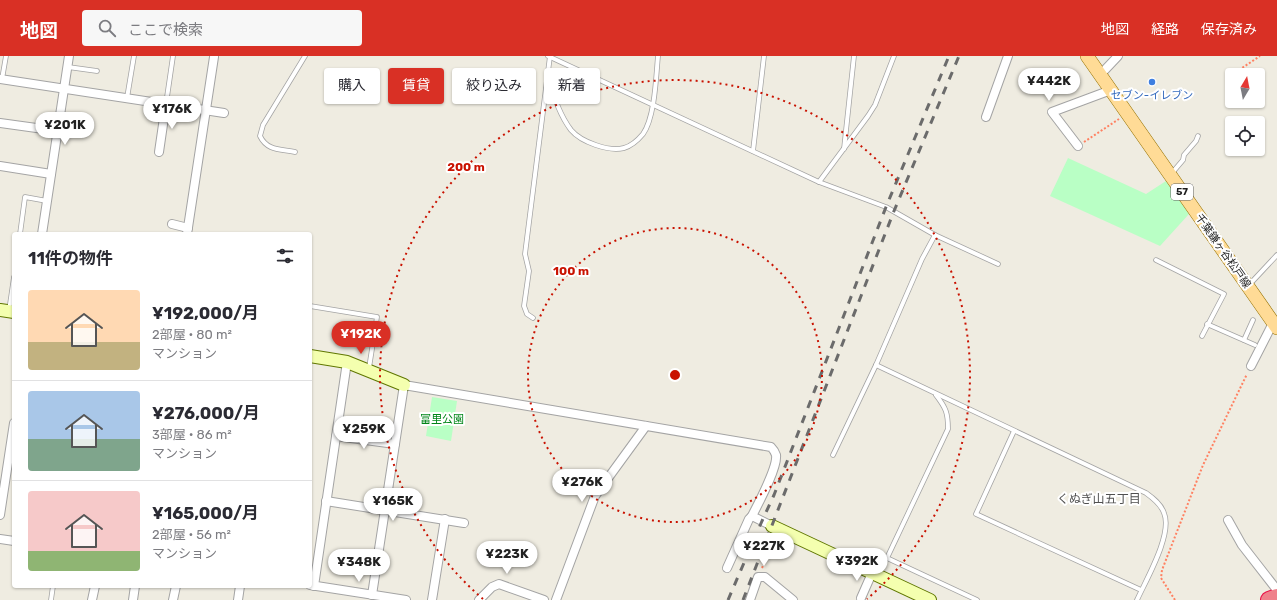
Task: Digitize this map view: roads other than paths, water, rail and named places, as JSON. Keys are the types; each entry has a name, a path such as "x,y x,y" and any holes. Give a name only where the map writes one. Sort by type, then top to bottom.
{"highway":[{"path":"1269,600 1277,598"}],"main road":[{"name":"千葉鎌ヶ谷松戸線","path":"1087,56 1275,325"}],"street":[{"path":"42,232 69,56"},
{"path":"986,117 1008,56"},
{"path":"1100,75 1118,56"},
{"path":"172,224 188,231 214,57"},
{"path":"1,79 224,113"},
{"path":"1078,146 1052,112 1111,90"},
{"path":"158,152 166,104"},
{"path":"0,123 58,131"},
{"path":"0,166 51,174"},
{"path":"1252,366 1275,325"},
{"path":"312,356 347,362 404,384 771,447 776,455 776,461 768,482 752,516 749,519 727,568"},
{"path":"347,362 312,586 406,600"},
{"path":"372,595 404,384"},
{"path":"556,600 595,496 646,426"},
{"path":"0,515 12,436"},
{"path":"336,436 395,444"},
{"path":"326,501 464,523"},
{"path":"752,516 930,600"},
{"path":"432,600 445,520"},
{"path":"1228,520 1242,545 1277,590"},
{"path":"0,539 12,541"},
{"path":"861,598 872,573"},
{"path":"750,600 759,574 793,600"},
{"path":"479,600 492,587 499,584 544,600"},
{"path":"92,600 95,588"},
{"path":"133,600 135,588"},
{"path":"173,600 176,588"},
{"path":"238,600 240,588"}],"lane":[{"path":"1,79 6,56"},
{"path":"127,98 134,56"},
{"path":"166,104 173,56"},
{"path":"295,152 269,147 263,143 260,136 263,125 305,56"},
{"path":"548,68 549,56 819,182 886,207 935,235 998,264"},
{"path":"557,104 572,132 586,142 614,150 625,148 635,142 644,133 649,121 653,105 658,56"},
{"path":"753,151 764,56"},
{"path":"844,149 854,56"},
{"path":"819,182 861,127 875,105 894,56"},
{"path":"67,67 98,71"},
{"path":"533,318 527,314 524,306 529,271 526,254 544,104"},
{"path":"1170,175 1183,160 1184,155 1196,141 1198,136"},
{"path":"20,232 25,197 47,201"},
{"path":"834,455 876,365 922,259 935,235"},
{"path":"1248,286 1277,255"},
{"path":"1156,260 1224,294 1202,336"},
{"path":"8,311 12,288"},
{"path":"312,306 376,317 368,370"},
{"path":"1244,340 1253,320"},
{"path":"1207,324 1255,345"},
{"path":"876,365 1146,492 1157,501 1165,513 1166,526 1164,540 1136,600"},
{"path":"935,393 945,406 948,416 948,429 888,558 977,600"},
{"path":"1014,431 976,514 1141,590"},
{"path":"51,600 54,588"}],"railway":[{"path":"728,600 774,495 886,207 949,56"},
{"path":"743,600 894,211 959,56"}],"place":[{"name":"セブン-イレブン","path":"1152,82"}],"district":[{"name":"くぬぎ山五丁目","path":"1099,499"}],"park label":[{"name":"富里公園","path":"442,419"}]}
